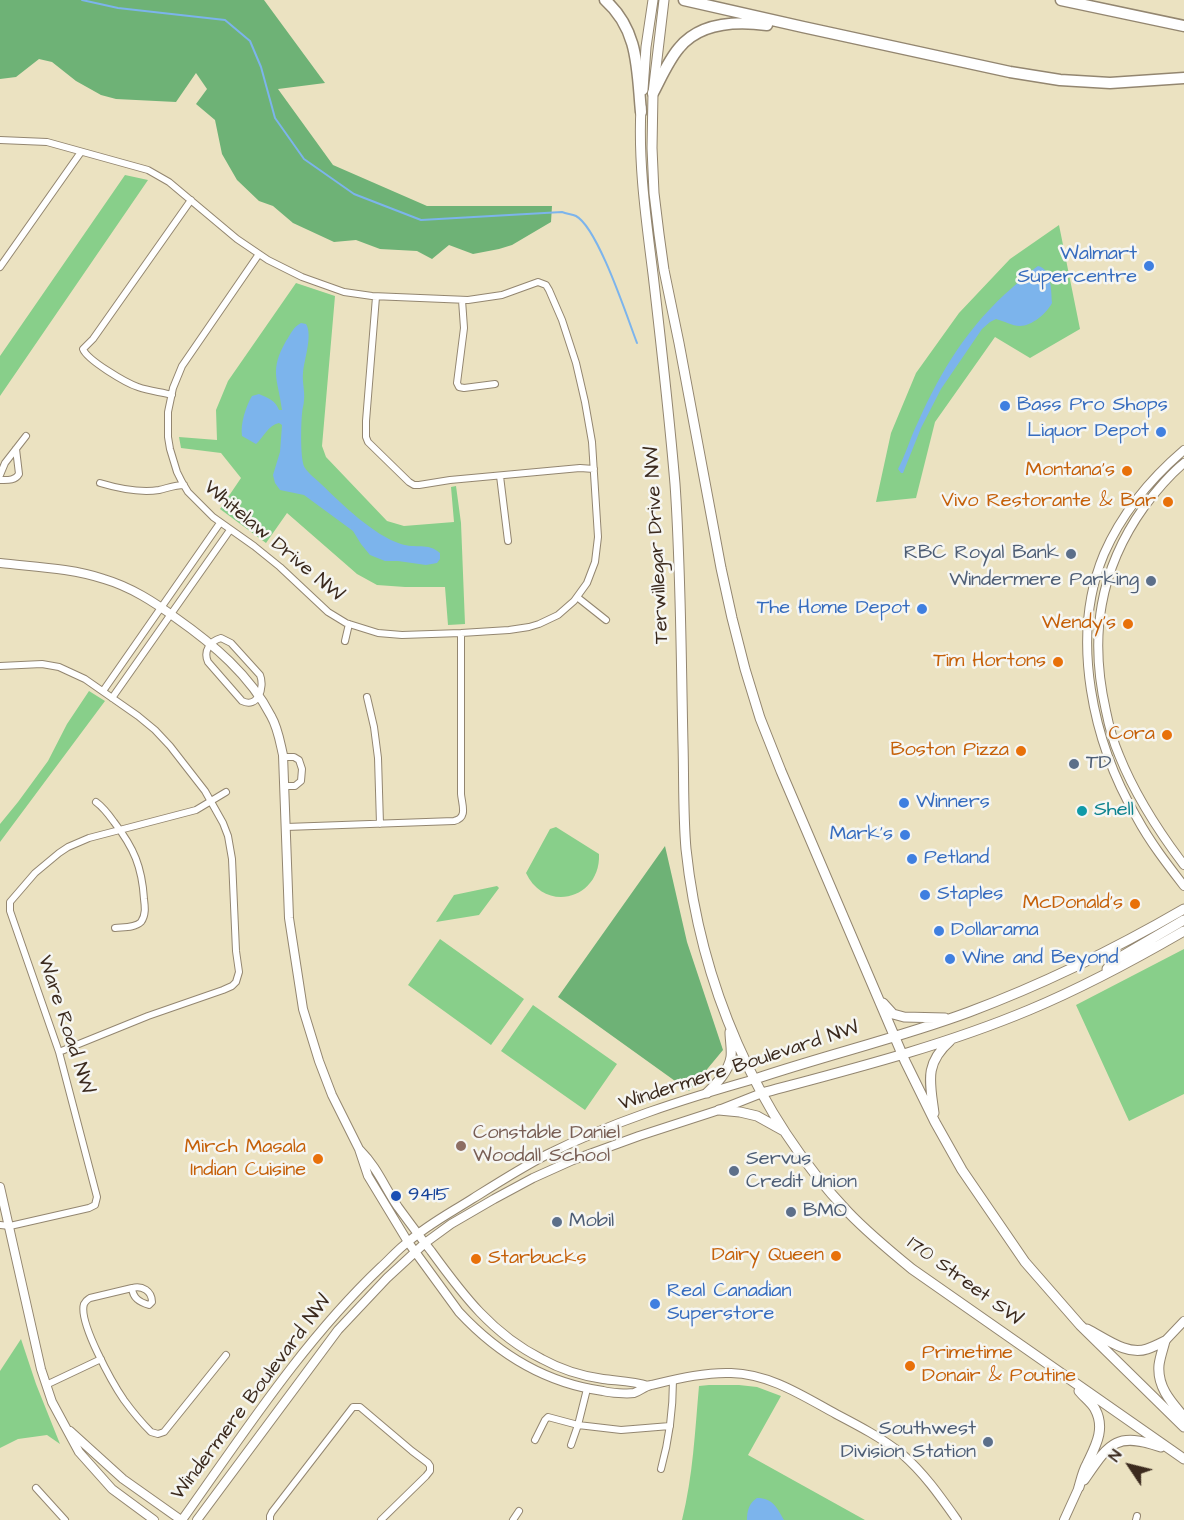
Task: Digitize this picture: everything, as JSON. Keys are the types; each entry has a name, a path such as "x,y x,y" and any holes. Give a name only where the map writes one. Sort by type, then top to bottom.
{"highway":[{"path":"605,0 623,21 635,51 641,112"},
{"path":"684,0 1010,72 1060,80 1110,83 1184,78"},
{"path":"1061,0 1184,26"},
{"path":"652,93 680,47 702,31 738,22 777,27 803,27"}],"main road":[{"name":"Terwillegar Drive NW","path":"653,0 646,47 641,112 644,198 677,519 687,850 695,908 708,959 730,1027 762,1093"},
{"path":"664,0 652,93 654,193 664,270 721,568 740,649 760,718 902,1055 935,1122 974,1189 1025,1262 1080,1325 1184,1427"},
{"name":"Windermere Boulevard NW","path":"755,1079 895,1037 1023,990 1093,959 1184,909"},
{"path":"1099,978 1117,959 1184,920"},
{"name":"Windermere Boulevard NW","path":"762,1093 902,1055 1030,1010 1099,978 1184,932"},
{"path":"878,997 893,1014 904,1017 951,1018"},
{"path":"706,1093 717,1083 731,1058 730,1027"},
{"path":"935,1122 930,1077 932,1064 940,1049 952,1039"},
{"name":"170 Street SW","path":"762,1093 804,1160 847,1211 876,1239 912,1269 1184,1459"},
{"path":"719,1110 757,1116 785,1131"},
{"path":"1080,1325 1121,1347 1134,1350 1145,1350 1165,1341"},
{"path":"1165,1341 1159,1365 1160,1383 1171,1403 1184,1417"},
{"path":"1067,1378 1095,1408 1100,1428 1096,1448 1085,1467 1079,1487"},
{"path":"1079,1487 1103,1453 1116,1442 1131,1439 1173,1451"}],"street":[{"path":"0,140 47,142 148,170 169,182 237,239 259,254 302,277 344,292 376,297 462,300 464,328 457,383 459,387 464,388 495,384"},
{"path":"0,267 81,152"},
{"path":"172,395 138,387 121,380 86,356 83,349 93,339 191,200"},
{"name":"Whitelaw Drive NW","path":"259,254 182,366 168,412 169,443 177,472 184,485 220,523 254,546 328,612 366,631 402,635 461,633 508,630 539,624 558,615 577,597 587,584 595,562 598,537 594,468 585,402 576,363 562,320 546,285 538,282 502,295 462,300"},
{"path":"376,297 366,437 368,442 409,482 414,485 594,468"},
{"path":"0,475 5,463 26,436"},
{"path":"0,480 14,479 20,474 16,449"},
{"path":"1184,450 1142,491 1125,515 1104,554 1095,581 1088,638 1088,667 1092,697 1109,759 1136,817 1151,842 1184,886"},
{"path":"1184,463 1158,488 1131,525 1118,550 1108,577 1099,618 1097,646 1103,700 1118,754 1128,777 1162,836 1184,866"},
{"path":"500,476 508,541"},
{"path":"100,483 121,490 140,492 184,485"},
{"path":"103,691 220,523"},
{"path":"112,698 230,530"},
{"path":"0,563 78,572 103,578 136,592 171,614 230,661 258,695 273,718 283,757 289,918 303,1009 323,1072 359,1149 368,1176 408,1242 459,1312 489,1341 513,1358 538,1373 587,1389 634,1392 648,1386 698,1375 731,1373 761,1377 789,1388 867,1431 894,1449 921,1473 957,1520"},
{"path":"577,597 606,620"},
{"name":"Whitelaw Drive NW","path":"345,641 350,624"},
{"path":"286,827 454,821 462,818 461,633"},
{"path":"217,639 226,639 243,655 262,680 261,691 258,695 256,700 250,703 242,701 208,662 206,652 210,644 217,639"},
{"path":"0,666 42,664 58,667 103,691 138,716 155,730 212,801 223,824 230,848 239,972 232,986 148,1016 59,1052"},
{"path":"367,697 374,727 380,824"},
{"path":"283,757 299,759 302,769 301,781 295,786 284,786"},
{"name":"Ware Road NW","path":"10,1226 90,1208 97,1202 97,1197 59,1052 10,911 10,902 35,873 61,852 89,838 196,810 226,792"},
{"path":"96,802 128,840 139,864 144,889 145,911 142,920 130,927 115,928"},
{"name":"Windermere Boulevard NW","path":"182,1520 273,1392 319,1334 356,1291 418,1234 546,1155 608,1128 706,1093 755,1079"},
{"name":"Windermere Boulevard NW","path":"197,1520 338,1330 374,1291 425,1243 477,1209 533,1178 573,1160 762,1093"},
{"path":"359,1149 371,1161 397,1206 456,1287 503,1335 525,1351 584,1376 634,1381 648,1386"},
{"path":"0,1187 52,1402 79,1452 107,1484 154,1520"},
{"path":"0,1225 10,1226"},
{"path":"0,1232 10,1226"},
{"path":"132,1288 90,1298 85,1302 83,1309 100,1359 125,1402 151,1432 158,1434 164,1431 226,1355"},
{"path":"1165,1341 1184,1321"},
{"path":"46,1384 100,1359"},
{"path":"661,1469 670,1426 673,1380"},
{"path":"571,1445 587,1389"},
{"path":"270,1520 272,1512 354,1407 360,1407 430,1466 430,1471 426,1476 381,1520"},
{"path":"535,1440 548,1417 578,1425 621,1430 670,1426"},
{"path":"67,1429 123,1479 182,1520"},
{"path":"1064,1520 1079,1487"},
{"path":"36,1488 65,1520"},
{"path":"513,1520 519,1511"}],"green space":[{"path":"0,0 264,0 325,83 278,89 333,165 427,206 552,206 551,222 512,245 473,254 449,245 432,259 417,251 380,249 356,240 334,242 293,223 273,206 259,201 237,180 222,154 215,120 196,104 207,89 196,73 176,102 116,99 101,95 76,81 52,62 39,59 16,77 0,79"},
{"path":"125,175 148,180 0,396 0,356"},
{"path":"1059,225 1080,329 1030,358 995,337 935,422 916,498 876,502 891,433 916,373 959,313 1010,259"},
{"path":"296,283 335,296 322,446 326,457 387,521 404,526 454,522 451,487 456,486 461,523 465,624 448,625 445,587 377,585 357,574 287,513 266,543 220,509 241,478 221,453 181,448 179,437 217,440 216,410 228,381"},
{"path":"89,691 105,701 0,842 0,824 48,761 67,724"},
{"path":"556,827 599,854 597,869 591,882 582,891 570,896 558,897 546,894 535,886 526,873 550,829"},
{"path":"665,846 687,942 723,1050 689,1091 558,997"},
{"path":"497,886 499,888 479,915 436,922 454,895"},
{"path":"440,939 524,999 491,1045 408,985"},
{"path":"1184,949 1184,1094 1129,1121 1076,1005"},
{"path":"533,1005 617,1064 585,1110 501,1051"},
{"path":"21,1339 60,1444 47,1435 18,1439 0,1448 0,1371"},
{"path":"699,1386 757,1387 781,1396 748,1455 865,1520 682,1520 691,1470"}],"water":[{"path":"1038,266 1046,271 1050,281 1052,303 1050,307 1043,315 1029,324 1020,326 996,319 982,329 941,389 921,428 903,473 901,473 898,469 915,428 958,349 997,302"},
{"path":"301,323 306,324 309,334 303,373 304,397 301,425 305,468 338,501 380,534 401,544 431,548 440,553 437,563 426,565 385,561 370,555 353,531 304,495 280,490 273,475 280,452 282,425 279,423 269,429 256,444 242,436 244,415 252,396 259,394 282,410 276,368 286,341"},
{"path":"757,1498 771,1502 784,1520 747,1520 749,1508"}],"waterway":[{"path":"82,0 118,8 225,20 250,41 261,67 275,118 304,159 354,194 421,220 562,212 576,216 585,224 602,255 637,343"}],"place":[{"name":"Walmart Supercentre","path":"1149,266"},
{"name":"Bass Pro Shops","path":"1005,406"},
{"name":"Liquor Depot","path":"1161,432"},
{"name":"Montana's","path":"1127,471"},
{"name":"Vivo Restorante & Bar","path":"1168,502"},
{"name":"RBC Royal Bank","path":"1071,554"},
{"name":"Windermere Parking","path":"1151,581"},
{"name":"The Home Depot","path":"922,609"},
{"name":"Wendy's","path":"1128,624"},
{"name":"Tim Hortons","path":"1058,662"},
{"name":"Cora","path":"1167,735"},
{"name":"Boston Pizza","path":"1021,751"},
{"name":"TD","path":"1074,764"},
{"name":"Winners","path":"904,803"},
{"name":"Shell","path":"1082,811"},
{"name":"Mark's","path":"905,835"},
{"name":"Petland","path":"912,859"},
{"name":"Staples","path":"925,895"},
{"name":"McDonald's","path":"1135,904"},
{"name":"Dollarama","path":"939,931"},
{"name":"Wine and Beyond","path":"950,959"},
{"name":"Constable Daniel Woodall School","path":"461,1146"},
{"name":"Mirch Masala Indian Cuisine","path":"318,1159"},
{"name":"Servus Credit Union","path":"734,1171"},
{"name":"9415","path":"396,1196"},
{"name":"BMO","path":"791,1212"},
{"name":"Mobil","path":"557,1222"},
{"name":"Dairy Queen","path":"836,1256"},
{"name":"Starbucks","path":"476,1259"},
{"name":"Real Canadian Superstore","path":"655,1304"},
{"name":"Primetime Donair & Poutine","path":"910,1366"},
{"name":"Southwest Division Station","path":"988,1442"}]}
